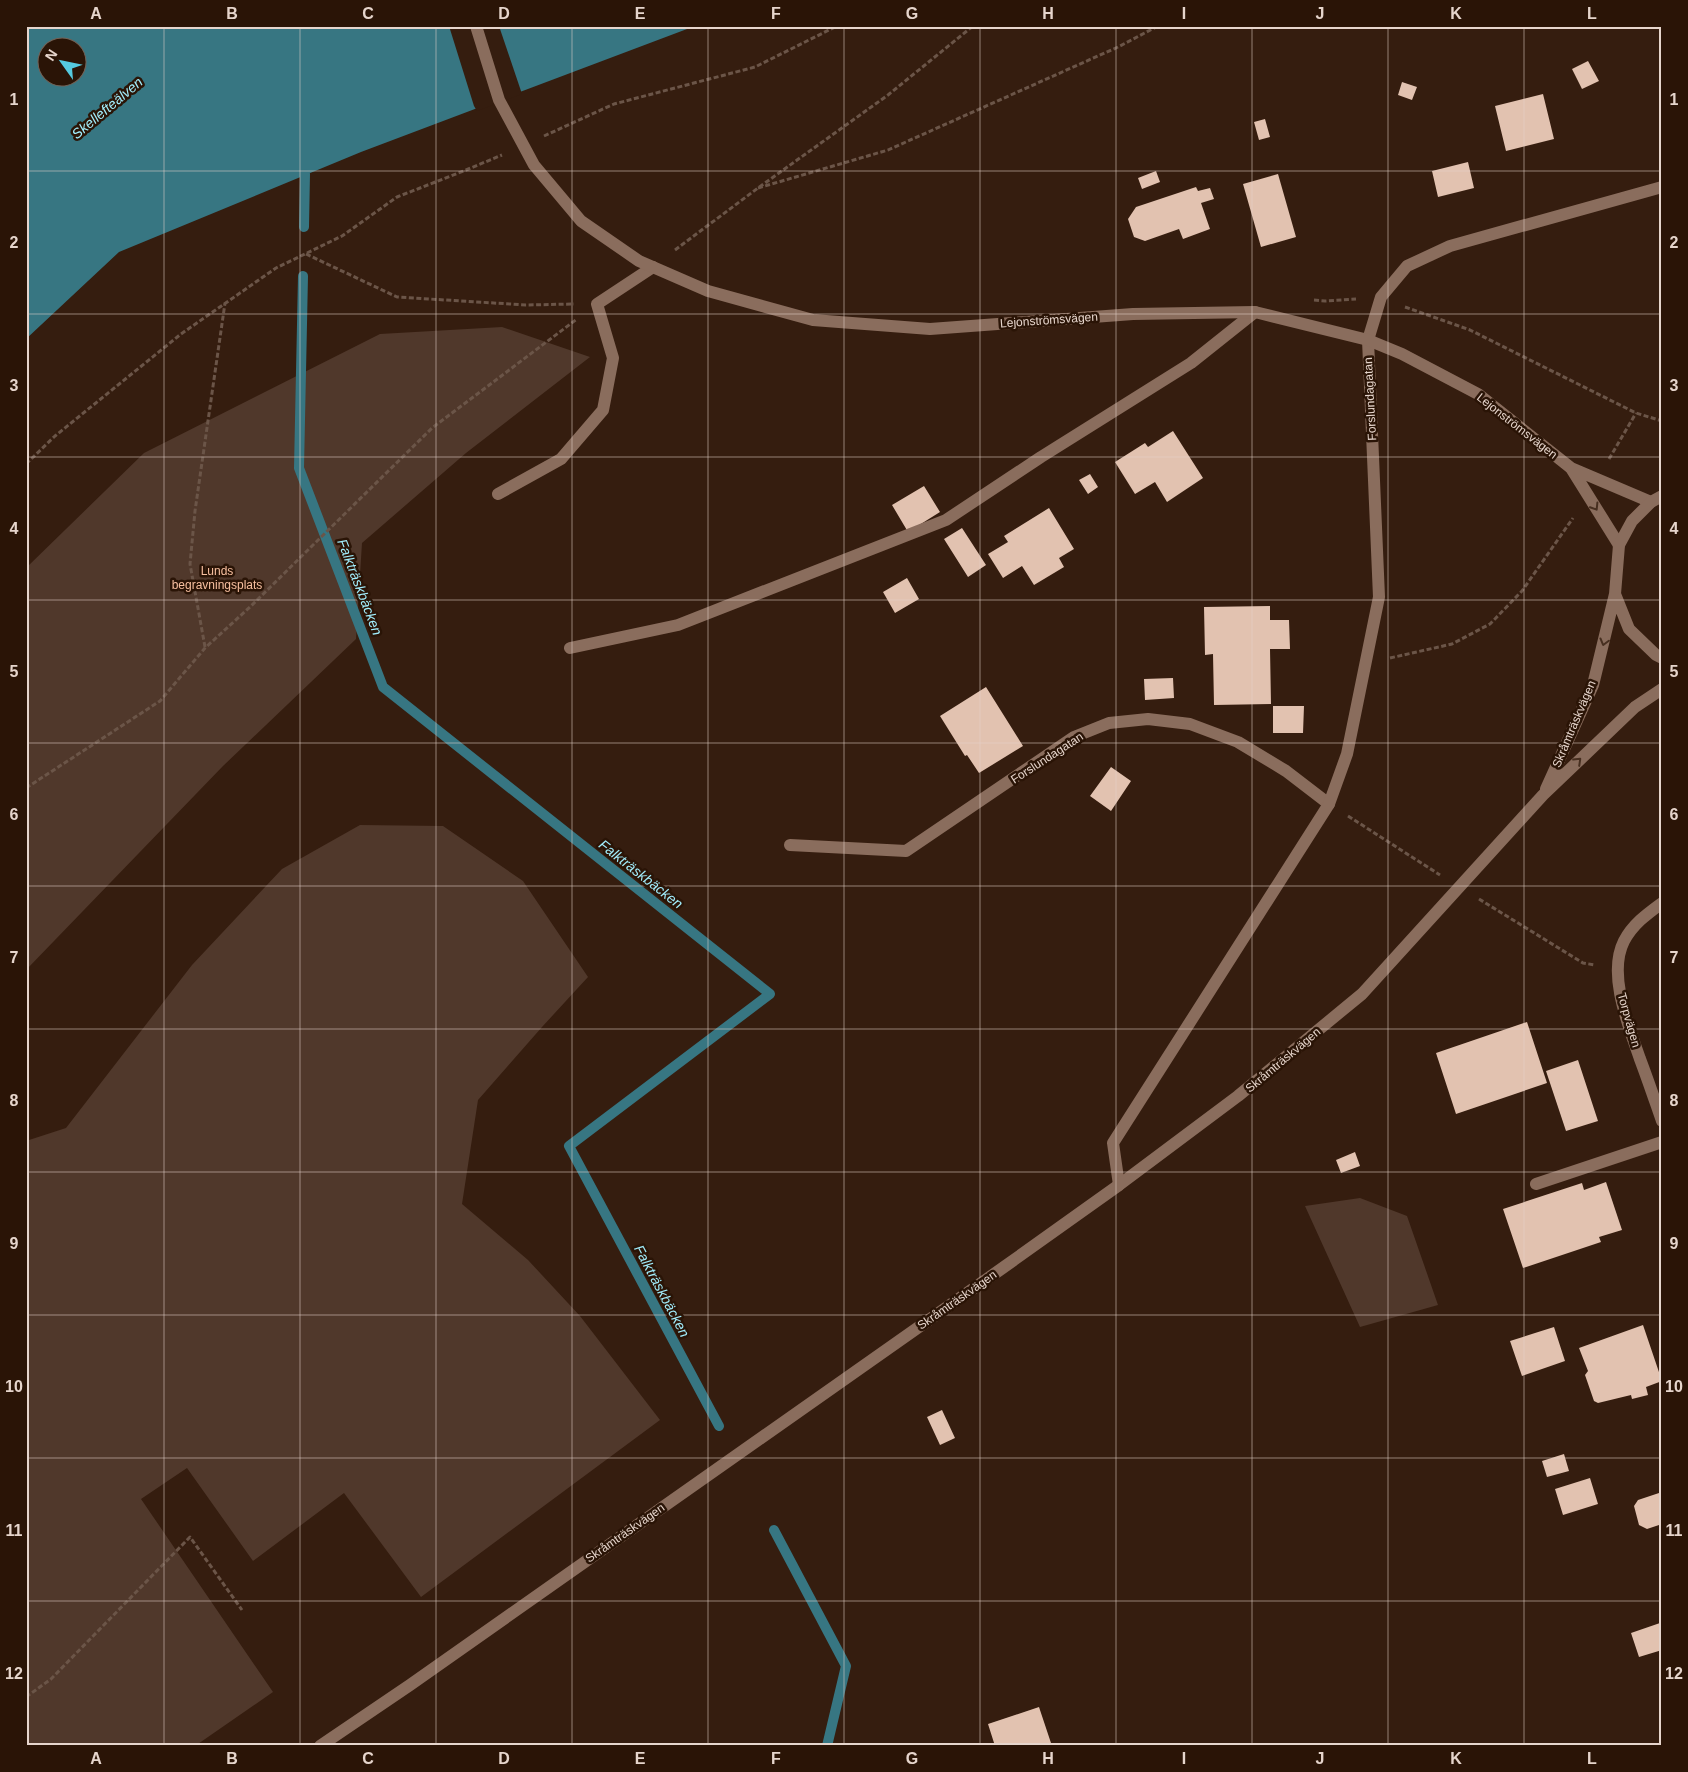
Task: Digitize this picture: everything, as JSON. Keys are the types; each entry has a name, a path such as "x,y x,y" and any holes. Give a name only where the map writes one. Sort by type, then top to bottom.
{"street":[{"name":"Lejonströmsvägen","path":"476,26 499,100 534,165 580,221 639,261 708,291 813,320 930,329 1133,314 1255,312 1368,340 1402,354 1478,394 1571,468 1656,499"},
{"name":"Forslundagatan","path":"1120,1185 1113,1143 1329,804 1347,754 1379,597 1368,340 1382,297 1407,266 1450,246 1662,188"},
{"path":"498,494 560,459 603,410 613,358 597,304 653,267"},
{"path":"570,648 678,625 946,520 1041,457 1192,363 1255,312"},
{"name":"Lejonströmsvägen","path":"1571,468 1619,545"},
{"path":"1619,545 1632,521 1656,499"},
{"name":"Skråmträskvägen","path":"1543,795 1593,685 1615,594 1619,545"},
{"path":"1615,594 1629,629 1656,655 1662,658"},
{"name":"Skråmträskvägen","path":"320,1746 410,1685 1120,1185 1238,1096 1362,994 1543,795 1635,707 1662,689"},
{"name":"Forslundagatan","path":"790,845 906,851 1074,737 1109,723 1148,719 1190,724 1238,742 1286,771 1329,804"},
{"name":"Torpvägen","path":"1662,903 1634,925 1623,942 1618,967 1619,990 1625,1015 1662,1121"},
{"path":"1536,1184 1662,1142"}],"path":[{"path":"536,139 614,104 755,67 837,26"},
{"path":"653,267 758,188 888,95 973,26"},
{"path":"758,188 888,150 1118,47 1158,26"},
{"path":"26,464 55,436 166,346 276,268 342,236 397,197 510,151"},
{"path":"305,254 397,297 526,305 597,304"},
{"path":"205,648 190,564 195,510 225,303"},
{"path":"26,788 160,701 205,648 432,428 597,304"},
{"path":"1597,479 1636,413"},
{"path":"1365,663 1452,644 1490,624 1522,591 1588,496"},
{"path":"26,1697 51,1679 190,1537 242,1610"}],"green space":[{"name":"Lunds begravningsplats","path":"502,327 590,357 466,453 362,543 356,639 223,766 26,970 26,568 144,453 380,334"},
{"path":"360,825 443,826 523,881 588,977 478,1100 462,1204 528,1260 580,1316 660,1420 421,1597 344,1493 253,1561 187,1468 141,1499 273,1692 195,1746 26,1746 26,1141 66,1128 192,965 282,869"},
{"path":"1360,1198 1407,1216 1438,1305 1360,1327 1305,1206"}],"water":[{"name":"Skellefteälven","path":"26,26 695,26 361,152 119,252 26,339"}],"pier":[{"path":"449,26 499,26 522,94 477,111"}],"building":[{"path":"1588,61 1599,81 1582,89 1572,69"},
{"path":"1402,82 1417,87 1412,100 1398,95"},
{"path":"1543,94 1554,139 1506,151 1495,106"},
{"path":"1265,119 1270,137 1259,140 1254,122"},
{"path":"1468,162 1474,188 1438,197 1432,171"},
{"path":"1156,171 1160,182 1142,189 1138,178"},
{"path":"1278,174 1296,237 1261,247 1243,184"},
{"path":"1196,187 1198,191 1210,188 1214,199 1201,203 1210,229 1183,239 1179,229 1145,241 1134,237 1128,219 1136,207"},
{"path":"1173,431 1203,478 1167,502 1155,482 1135,494 1115,462 1145,443 1148,447"},
{"path":"1090,474 1098,487 1088,494 1079,480"},
{"path":"924,486 940,512 908,532 892,505"},
{"path":"1049,508 1074,549 1059,558 1064,567 1034,585 1022,566 1003,578 988,554 1008,542 1004,536"},
{"path":"962,528 986,565 968,577 944,539"},
{"path":"907,578 919,599 895,613 883,592"},
{"path":"1270,606 1270,620 1289,620 1290,649 1270,649 1271,704 1214,705 1213,654 1205,655 1204,607"},
{"path":"1173,678 1174,698 1145,700 1144,679"},
{"path":"986,687 1023,746 979,773 967,755 965,756 940,716"},
{"path":"1273,706 1304,706 1303,733 1273,733"},
{"path":"1111,767 1131,781 1111,811 1090,796"},
{"path":"1527,1022 1547,1083 1456,1114 1436,1053"},
{"path":"1578,1060 1598,1121 1566,1131 1546,1071"},
{"path":"1355,1152 1360,1166 1341,1173 1336,1160"},
{"path":"1606,1182 1622,1230 1599,1237 1601,1242 1523,1268 1503,1209 1582,1183 1584,1190"},
{"path":"1643,1325 1662,1381 1646,1387 1648,1395 1632,1399 1631,1395 1598,1403 1594,1401 1585,1375 1588,1371 1579,1348"},
{"path":"1554,1327 1565,1361 1522,1376 1510,1341"},
{"path":"942,1410 955,1438 940,1445 927,1417"},
{"path":"1564,1454 1569,1471 1547,1477 1542,1461"},
{"path":"1590,1478 1598,1504 1563,1515 1555,1489"},
{"path":"1662,1492 1662,1530 1659,1525 1647,1529 1639,1525 1634,1506 1638,1500"},
{"path":"1660,1623 1662,1628 1662,1650 1639,1657 1631,1633"},
{"path":"1039,1707 1052,1746 995,1746 988,1724"}],"waterway":[{"name":"Falkträskbäcken","path":"304,227 305,174"},
{"name":"Falkträskbäcken","path":"303,276 299,468 383,687 770,994 569,1146 719,1426"},
{"name":"Falkträskbäcken","path":"774,1530 846,1666 827,1746"}]}
